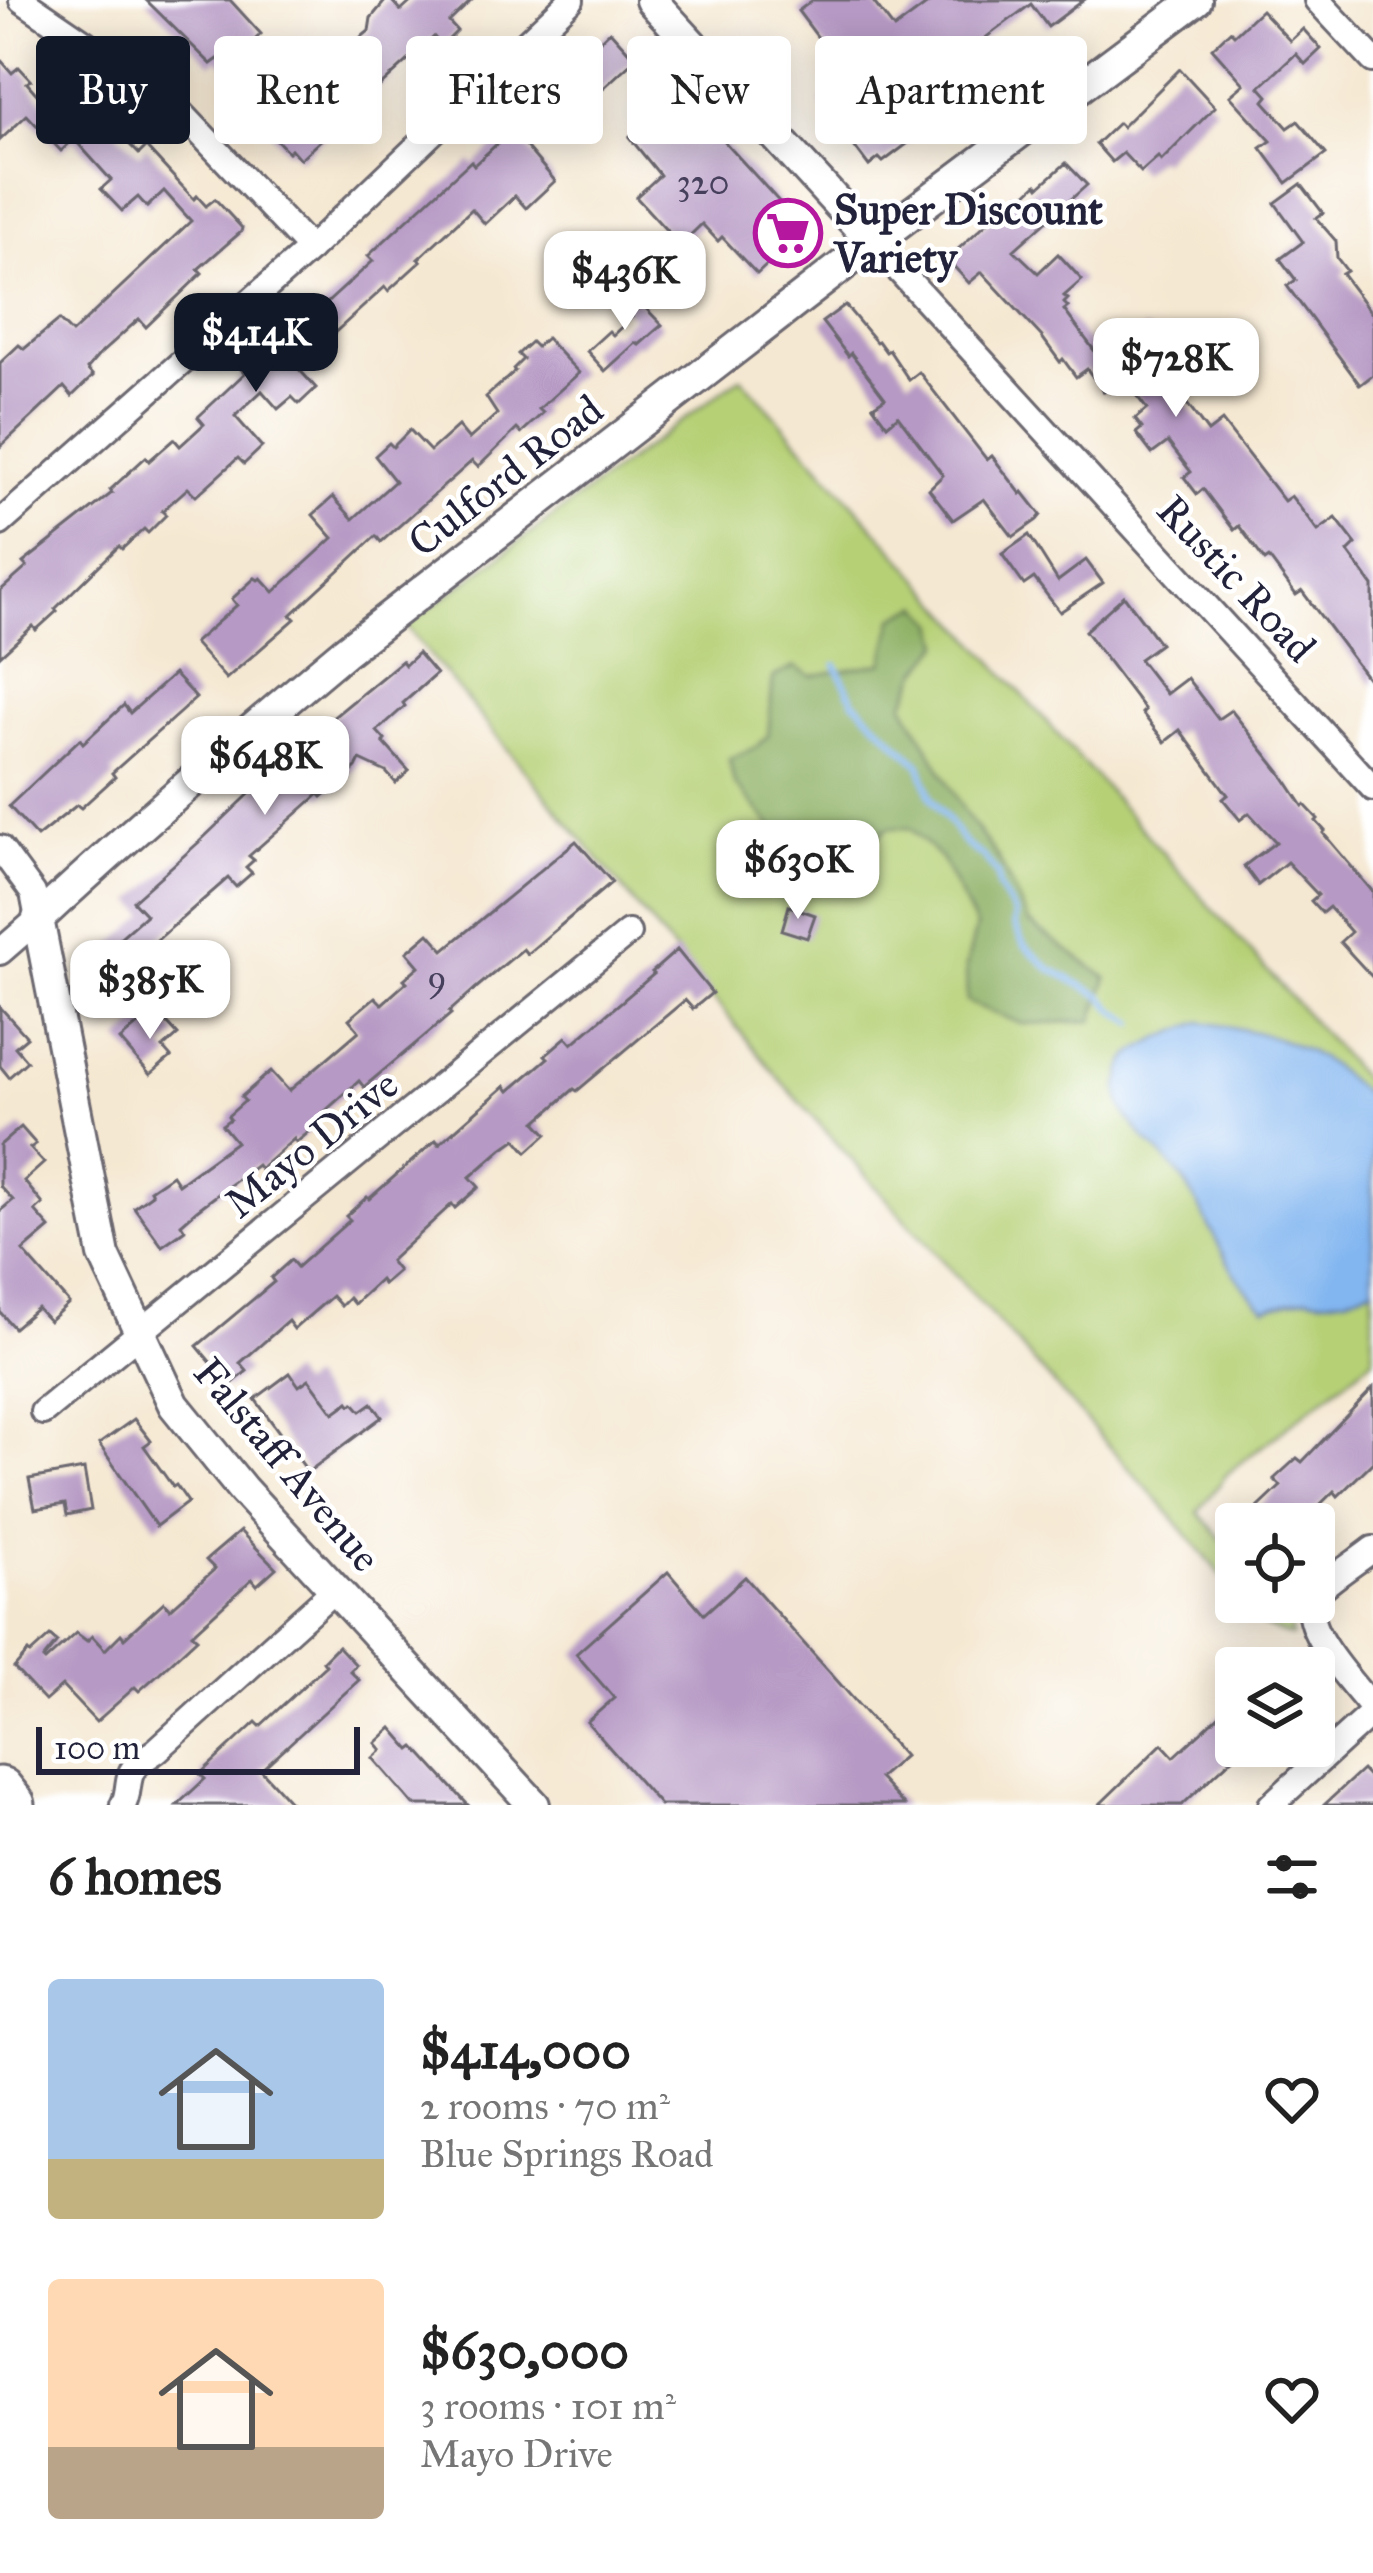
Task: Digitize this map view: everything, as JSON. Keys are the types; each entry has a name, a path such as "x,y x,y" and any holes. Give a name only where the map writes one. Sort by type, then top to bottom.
{"highway":[{"path":"0,1790 12,1805"}],"street":[{"path":"22,0 170,100 310,249"},
{"path":"0,523 310,249 572,0"},
{"name":"Rustic Road","path":"651,0 1373,788"},
{"name":"Culford Road","path":"0,952 272,711 873,242 1196,0"},
{"path":"1318,0 1373,60"},
{"name":"Falstaff Avenue","path":"0,848 33,893 104,1255 174,1406 243,1490 534,1805"},
{"name":"Mayo Drive","path":"43,1412 628,933"},
{"path":"1335,1580 1373,1549"},
{"path":"124,1805 134,1768 335,1589"},
{"path":"1271,1805 1373,1710 1313,1623"}],"green space":[{"path":"741,377 1373,1090 1373,1359 1228,1473 1198,1512 1215,1532 1215,1568 781,1081 406,626"},
{"path":"920,605 936,623 942,644 920,670 904,704 965,813 998,858 1029,923 1107,978 1093,1021 1022,1024 967,1002 966,967 976,927 942,860 910,828 888,828 854,855 817,859 787,848 734,783 729,759 768,736 773,677 795,667 811,676 883,663 894,618"},
{"path":"1290,1623 1291,1637 1262,1625"}],"water":[{"path":"1201,1022 1262,1034 1306,1050 1373,1101 1373,1288 1346,1297 1308,1297 1265,1308 1228,1263 1180,1176 1127,1116 1119,1089 1127,1060 1151,1043"}],"building":[{"path":"146,0 230,0 261,34 214,36 211,64 190,43 190,36 183,36"},
{"path":"386,0 401,11 413,0 472,0 449,22 457,31 452,36 406,36 406,62 382,84 382,36 364,36"},
{"path":"813,0 872,0 894,29 933,0 1084,0 1048,27 1031,4 988,36 817,36 798,11"},
{"path":"1261,10 1290,41 1303,29 1321,49 1305,64 1296,54 1260,87 1268,96 1264,101 1288,128 1298,121 1326,154 1287,183 1261,148 1271,141 1230,96 1244,84 1212,48"},
{"path":"610,31 627,50 627,66 603,88 603,38"},
{"path":"0,59 12,73 19,67 31,80 27,83 36,93 36,125 27,115 0,140"},
{"path":"1180,69 1215,107 1161,161 1158,157 1141,172 1123,153 1112,162 1096,144 1118,123 1122,127"},
{"path":"79,144 129,144 139,154 146,147 194,199 197,196 206,206 215,199 241,232 198,269 202,273 146,327 139,319 99,355 87,369 93,376 72,396 64,387 0,447 0,363 59,320 72,333 191,221 164,191 147,207 138,197 122,211 101,189 111,180"},
{"path":"281,144 316,144 300,159 291,149 288,152"},
{"path":"497,144 524,144 555,181 526,208 515,196 485,224 472,209 388,291 385,287 297,367 316,388 299,404 292,397 278,409 262,391 235,416 262,447 244,464 238,458 196,496 188,488 162,511 166,515 148,533 144,529 122,549 119,546 57,611 0,656 0,591 27,567 23,563 112,493 146,457 149,461 174,439 180,446 204,424 198,417 245,373 241,369 266,347 272,353 373,261 368,256 471,161 474,165"},
{"path":"635,144 726,144 805,230 757,274 722,237 718,241 702,224 680,245 636,197 660,175"},
{"path":"852,144 907,144 883,162 879,158 869,166"},
{"path":"1066,163 1087,185 1014,250 1038,273 1058,254 1082,280 1064,296 1068,307 1064,310 1102,361 1146,328 1186,381 1175,388 1208,432 1222,421 1284,501 1291,496 1318,531 1336,518 1356,544 1348,552 1373,586 1373,686 1302,591 1296,595 1269,558 1265,561 1239,526 1234,530 1203,489 1197,494 1184,477 1191,472 1168,442 1152,454 1136,433 1142,428 1135,419 1147,409 1123,378 1104,392 1087,369 1076,377 982,272 969,283 947,259 1019,194 1022,198 1037,184 1039,187"},
{"path":"1301,184 1323,213 1316,218 1336,241 1337,258 1347,271 1342,274 1373,315 1373,375 1360,385 1287,286 1296,280 1280,259 1303,242 1275,203"},
{"path":"628,290 662,325 605,371 587,351 632,317 617,300"},
{"path":"845,305 876,342 889,350 909,380 919,372 987,460 992,456 1023,492 1041,515 1037,520 1013,537 984,499 953,520 929,489 943,475 898,416 887,425 873,406 885,398 822,322"},
{"path":"546,338 579,373 539,409 543,413 521,433 517,429 478,467 472,461 381,542 376,536 291,615 295,619 226,679 194,643 237,605 232,599 255,578 274,592 333,538 313,515 333,497 353,519 395,481 375,456 389,443 393,447 410,430 430,451 458,426 469,439 497,414 486,397 515,371 523,359 518,354 531,342 536,347"},
{"path":"1029,535 1058,581 1086,560 1103,583 1060,612 1034,578 1024,585 1002,554"},
{"path":"1124,596 1160,644 1139,659 1166,694 1187,678 1218,719 1231,710 1373,892 1373,978 1340,942 1351,932 1329,907 1322,913 1311,901 1318,895 1287,862 1258,885 1244,866 1276,842 1249,813 1240,820 1223,799 1228,795 1180,730 1165,742 1085,631"},
{"path":"418,653 436,674 377,731 409,771 396,783 386,772 360,760 249,856 254,860 246,867 252,873 236,887 228,878 157,940 174,959 146,983 133,969 113,987 91,963 146,915 133,901 308,738"},
{"path":"174,674 196,698 112,773 115,777 81,808 77,805 37,837 9,806 80,739 83,743 124,705 130,713"},
{"path":"576,841 612,882 527,954 523,949 364,1087 359,1081 296,1143 294,1139 260,1169 257,1165 197,1210 181,1224 185,1230 162,1246 134,1207 172,1175 178,1184 236,1142 222,1125 245,1101 241,1097 271,1071 289,1091 359,1031 349,1019 375,997 382,1004 407,982 404,979 419,966 407,952 429,933 444,950"},
{"path":"789,906 815,915 807,938 782,930"},
{"path":"677,950 712,993 693,1009 685,1000 574,1089 536,1122 547,1134 527,1152 516,1139 470,1177 479,1187 455,1208 452,1204 390,1261 398,1271 383,1284 380,1280 354,1304 349,1298 341,1306 332,1296 294,1329 288,1321 240,1363 247,1371 226,1389 197,1346 274,1282 271,1278 291,1260 297,1267 350,1220 346,1216 436,1140 439,1144 505,1086 509,1091 566,1037 572,1044"},
{"path":"0,1007 27,1037 15,1047 27,1061 9,1077 0,1066"},
{"path":"155,1010 178,1035 163,1048 171,1057 150,1075 120,1040"},
{"path":"21,1127 36,1144 30,1148 44,1163 24,1181 43,1204 35,1211 50,1228 23,1251 69,1303 49,1321 37,1308 14,1328 0,1312 0,1211 13,1200 0,1186 0,1145"},
{"path":"290,1373 299,1386 309,1379 334,1413 349,1402 361,1411 372,1403 382,1417 308,1472 255,1399"},
{"path":"1373,1388 1373,1462 1338,1496 1334,1491 1322,1503 1263,1503 1281,1486 1274,1479 1297,1458 1302,1462"},
{"path":"134,1419 151,1441 144,1446 188,1502 156,1526 99,1444"},
{"path":"84,1469 91,1510 67,1515 65,1504 35,1509 29,1479"},
{"path":"240,1531 276,1568 257,1585 252,1579 192,1634 197,1638 156,1676 139,1691 135,1687 96,1722 62,1686 45,1701 14,1668 50,1636 57,1642 45,1661 76,1633 87,1641 92,1636 105,1650 164,1602 170,1609 215,1569 206,1560"},
{"path":"668,1572 704,1614 745,1577 904,1756 879,1778 904,1805 660,1805 587,1722 614,1698 576,1654"},
{"path":"338,1646 356,1665 350,1671 359,1680 261,1770 293,1805 177,1805 205,1779 200,1774 298,1691 326,1665 323,1661"},
{"path":"1215,1719 1215,1767 1223,1767 1182,1805 1099,1805 1162,1744 1174,1757"},
{"path":"392,1728 468,1805 414,1805 373,1758 382,1750 376,1743"},
{"path":"1362,1770 1373,1782 1373,1805 1324,1805"}],"waterway":[{"path":"836,665 853,700 920,765 931,797 965,844 997,874 1024,945 1049,968 1102,996 1135,1023"}],"place":[{"name":"Super Discount Variety","path":"788,233"}]}
